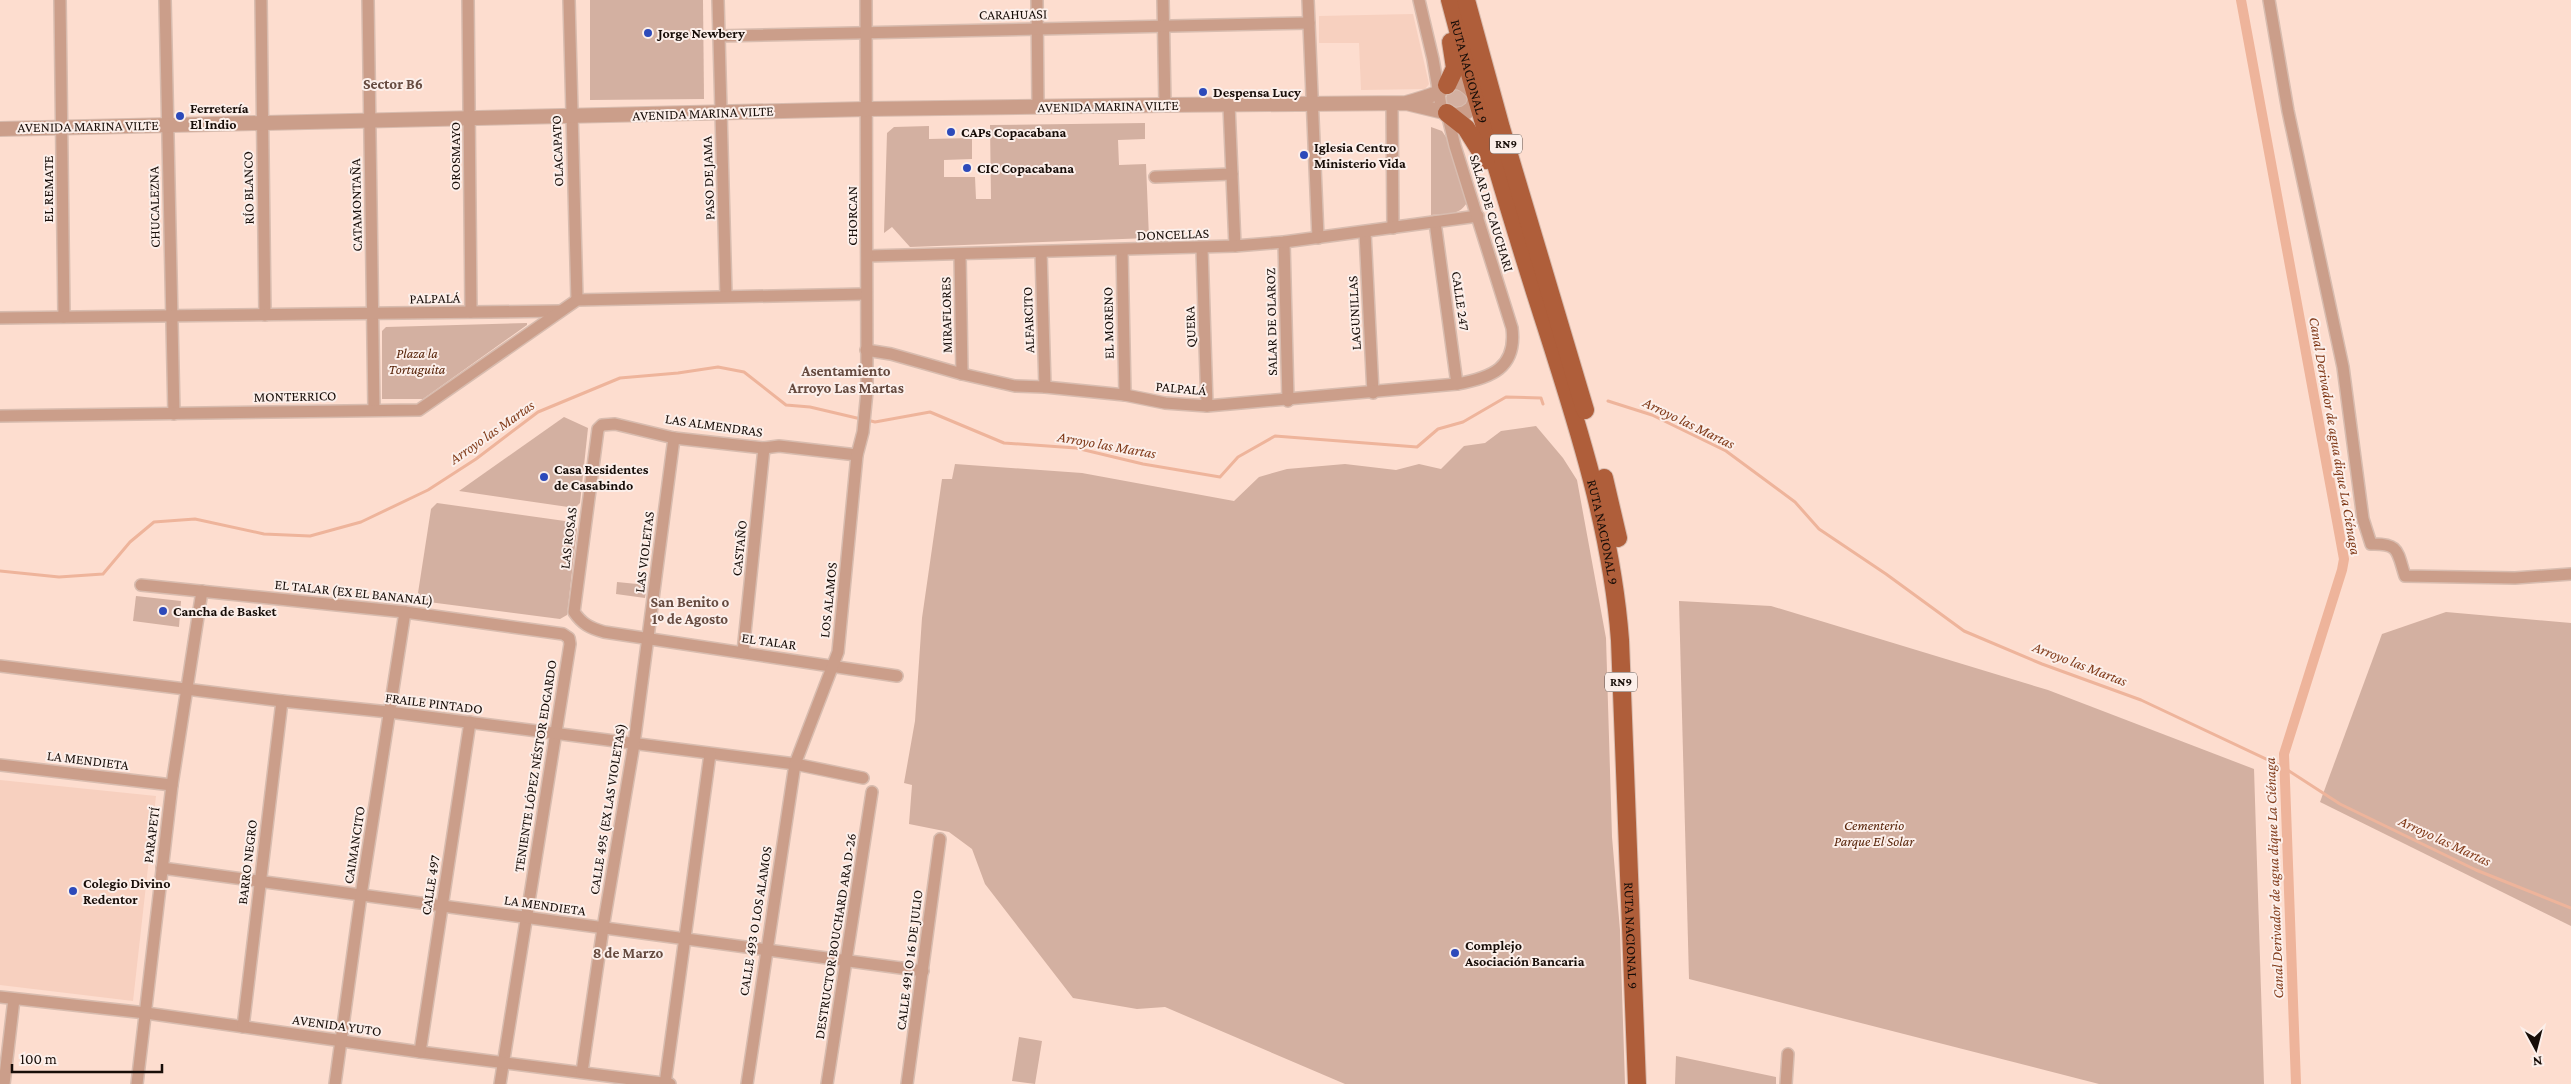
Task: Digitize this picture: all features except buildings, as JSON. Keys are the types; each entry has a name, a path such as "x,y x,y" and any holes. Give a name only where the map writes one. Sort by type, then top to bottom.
{"main road":[{"path":"1441,0 1454,53 1455,68 1450,83"},
{"name":"RUTA NACIONAL 9","path":"1450,0 1476,97 1586,452 1614,578 1620,640 1637,1084"},
{"name":"RUTA NACIONAL 9","path":"1466,0 1612,508 1626,586 1631,647 1648,1084"},
{"path":"1484,66 1476,97 1491,120 1522,213 1531,229"},
{"path":"1447,113 1474,138 1510,209"}],"street":[{"name":"EL REMATE","path":"60,0 64,317"},
{"name":"CHUCALEZNA","path":"165,0 174,414"},
{"name":"RÍO BLANCO","path":"262,0 265,315"},
{"name":"CATAMONTAÑA","path":"368,0 374,409"},
{"name":"OROSMAYO","path":"468,0 471,312"},
{"name":"OLACAPATO","path":"569,0 577,300"},
{"name":"PASO DE JAMA","path":"718,0 726,296"},
{"name":"CHORCAN","path":"863,432 867,391 866,294 868,256 866,0"},
{"path":"1037,0 1038,107"},
{"path":"1163,0 1165,106"},
{"path":"1308,0 1318,238"},
{"name":"SALAR DE CAUCHARI","path":"1418,0 1433,59 1450,83 1441,106 1447,113 1455,146 1512,328 1514,342 1512,352 1506,363 1495,372"},
{"path":"2268,0 2288,112 2343,367 2363,518 2371,544 2387,544 2396,549 2405,576 2515,578 2571,574"},
{"name":"CARAHUASI","path":"719,36 1309,23"},
{"path":"1433,59 1450,83 1470,89 1476,97"},
{"name":"AVENIDA MARINA VILTE","path":"1406,103 1450,83"},
{"name":"AVENIDA MARINA VILTE","path":"0,129 867,109 1392,103 1406,103 1447,113 1465,113 1472,108 1476,97"},
{"path":"1392,103 1393,228"},
{"path":"1229,105 1235,246"},
{"path":"1155,177 1232,174"},
{"name":"DONCELLAS","path":"868,256 960,255 1235,246 1318,238 1478,216"},
{"name":"CALLE 247","path":"1435,222 1457,384"},
{"name":"LAGUNILLAS","path":"1365,232 1373,393"},
{"name":"SALAR DE OLAROZ","path":"1284,242 1288,400"},
{"name":"QUERA","path":"1202,248 1207,406"},
{"name":"EL MORENO","path":"1122,250 1125,395"},
{"name":"ALFARCITO","path":"1041,252 1045,387"},
{"name":"MIRAFLORES","path":"960,255 962,374"},
{"path":"560,311 577,300 866,294"},
{"name":"PALPALÁ","path":"0,318 560,311"},
{"name":"MONTERRICO","path":"0,416 374,409 419,410 560,311"},
{"name":"PALPALÁ","path":"866,350 891,354 962,374 1015,386 1125,395 1165,404 1207,406 1373,393 1457,384 1473,381 1495,372"},
{"name":"LAS ALMENDRAS","path":"598,429 602,425 614,424 674,438 764,448 779,446 857,455"},
{"name":"LAS ROSAS","path":"579,620 574,612 598,429"},
{"name":"LOS ALAMOS","path":"795,764 838,652 857,455 863,432"},
{"name":"LAS VIOLETAS","path":"648,640 674,438"},
{"name":"CASTAÑO","path":"743,652 764,448"},
{"name":"EL TALAR (EX EL BANANAL)","path":"142,585 405,612 563,634"},
{"name":"PARAPETÍ","path":"137,1084 172,785 202,591"},
{"name":"CAIMANCITO","path":"335,1084 361,895 405,612"},
{"name":"EL TALAR","path":"579,620 588,627 604,632 648,640 834,665 897,676"},
{"name":"TENIENTE LÓPEZ NÉSTOR EDGARDO","path":"500,1084 570,644 569,638 563,634"},
{"name":"CALLE 495 (EX LAS VIOLETAS)","path":"582,1072 602,928 634,744 648,640"},
{"name":"FRAILE PINTADO","path":"0,666 282,701 389,712 795,764 863,778"},
{"name":"BARRO NEGRO","path":"243,1027 282,701"},
{"name":"CALLE 497","path":"420,1052 470,722"},
{"path":"665,1084 710,754"},
{"name":"CALLE 493 O LOS ALAMOS","path":"746,1084 765,950 795,764"},
{"name":"LA MENDIETA","path":"0,765 172,785"},
{"name":"DESTRUCTOR BOUCHARD ARA D-26","path":"827,1084 872,792"},
{"name":"CALLE 491 O 16 DE JULIO","path":"907,1084 940,840"},
{"name":"LA MENDIETA","path":"162,868 923,970"},
{"name":"AVENIDA YUTO","path":"0,998 146,1013 420,1052 670,1084"},
{"path":"4,1084 14,999"},
{"path":"1786,1084 1788,1054"}],"shaded area":[{"path":"1413,14 1429,84 1425,89 1361,90 1359,43 1319,43 1319,16"},
{"name":"Colegio Divino Redentor","path":"0,780 156,796 133,1001 0,985"}],"green space":[{"name":"Jorge Newbery","path":"590,0 703,0 704,99 590,100"},
{"path":"1454,87 1469,96 1468,103 1459,110 1448,106 1446,100 1447,95"},
{"path":"1145,123 1145,139 1118,140 1119,165 1146,164 1149,238 910,247 892,227 884,233 887,133 894,127 929,126 929,139 972,138 972,159 944,160 944,177 975,177 976,199 991,199 990,125"},
{"path":"1431,127 1442,131 1450,143 1468,201 1457,212 1431,215"},
{"name":"Plaza la Tortuguita","path":"527,323 527,325 423,399 382,399 382,331 386,327"},
{"path":"564,417 588,428 580,503 575,508 459,491"},
{"path":"1536,426 1563,458 1577,480 1606,638 1612,837 1620,930 1625,1084 1345,1084 1165,1007 1137,1009 1073,998 985,884 972,849 949,832 909,824 912,785 904,783 915,721 922,618 942,479 952,479 955,464 1082,473 1234,501 1259,477 1287,469 1345,464 1396,470 1419,464 1441,469 1464,446 1485,443 1501,431"},
{"path":"437,503 572,522 577,529 567,615 560,619 421,601 418,593 431,509"},
{"path":"617,582 647,585 645,598 616,594"},
{"path":"136,596 181,601 179,627 133,621"},
{"name":"Cementerio Parque El Solar","path":"1679,601 1771,606 2048,690 2254,769 2264,1084 2099,1084 1689,979"},
{"path":"2446,612 2571,623 2571,926 2320,802 2382,634"},
{"path":"1019,1037 1042,1041 1035,1084 1012,1081"},
{"path":"1676,1056 1776,1077 1776,1084 1675,1084"}],"waterway":[{"name":"Canal Derivador de agua dique La Ciénaga","path":"2241,0 2344,559 2284,754 2296,1084"},
{"name":"Arroyo las Martas","path":"0,571 59,577 103,574 130,542 154,522 195,519 264,534 310,536 361,522 428,490 476,459 538,412 620,378 678,373 718,367 744,372 786,405 810,407 861,419"},
{"name":"Arroyo las Martas","path":"867,420 875,422 930,412 1004,443 1076,448 1143,464 1220,477 1238,457 1275,436 1417,447 1438,429 1463,422 1506,397 1541,398 1543,404"},
{"name":"Arroyo las Martas","path":"1608,401 1652,415 1726,451 1795,502 1819,529 1886,574 1964,631 2042,664 2141,700 2283,767 2340,804 2476,870 2571,908"}],"place":[{"name":"Jorge Newbery","path":"648,33"},
{"name":"Despensa Lucy","path":"1203,92"},
{"name":"Ferretería El Indio","path":"180,116"},
{"name":"CAPs Copacabana","path":"951,132"},
{"name":"Iglesia Centro Ministerio Vida","path":"1304,155"},
{"name":"CIC Copacabana","path":"967,168"},
{"name":"Casa Residentes de Casabindo","path":"544,477"},
{"name":"Cancha de Basket","path":"163,611"},
{"name":"Colegio Divino Redentor","path":"73,891"},
{"name":"Complejo Asociación Bancaria","path":"1455,953"}],"district":[{"name":"Sector B6","path":"393,84"},
{"name":"Asentamiento Arroyo Las Martas","path":"846,380"},
{"name":"San Benito o 1º de Agosto","path":"690,610"},
{"name":"8 de Marzo","path":"628,953"}]}
